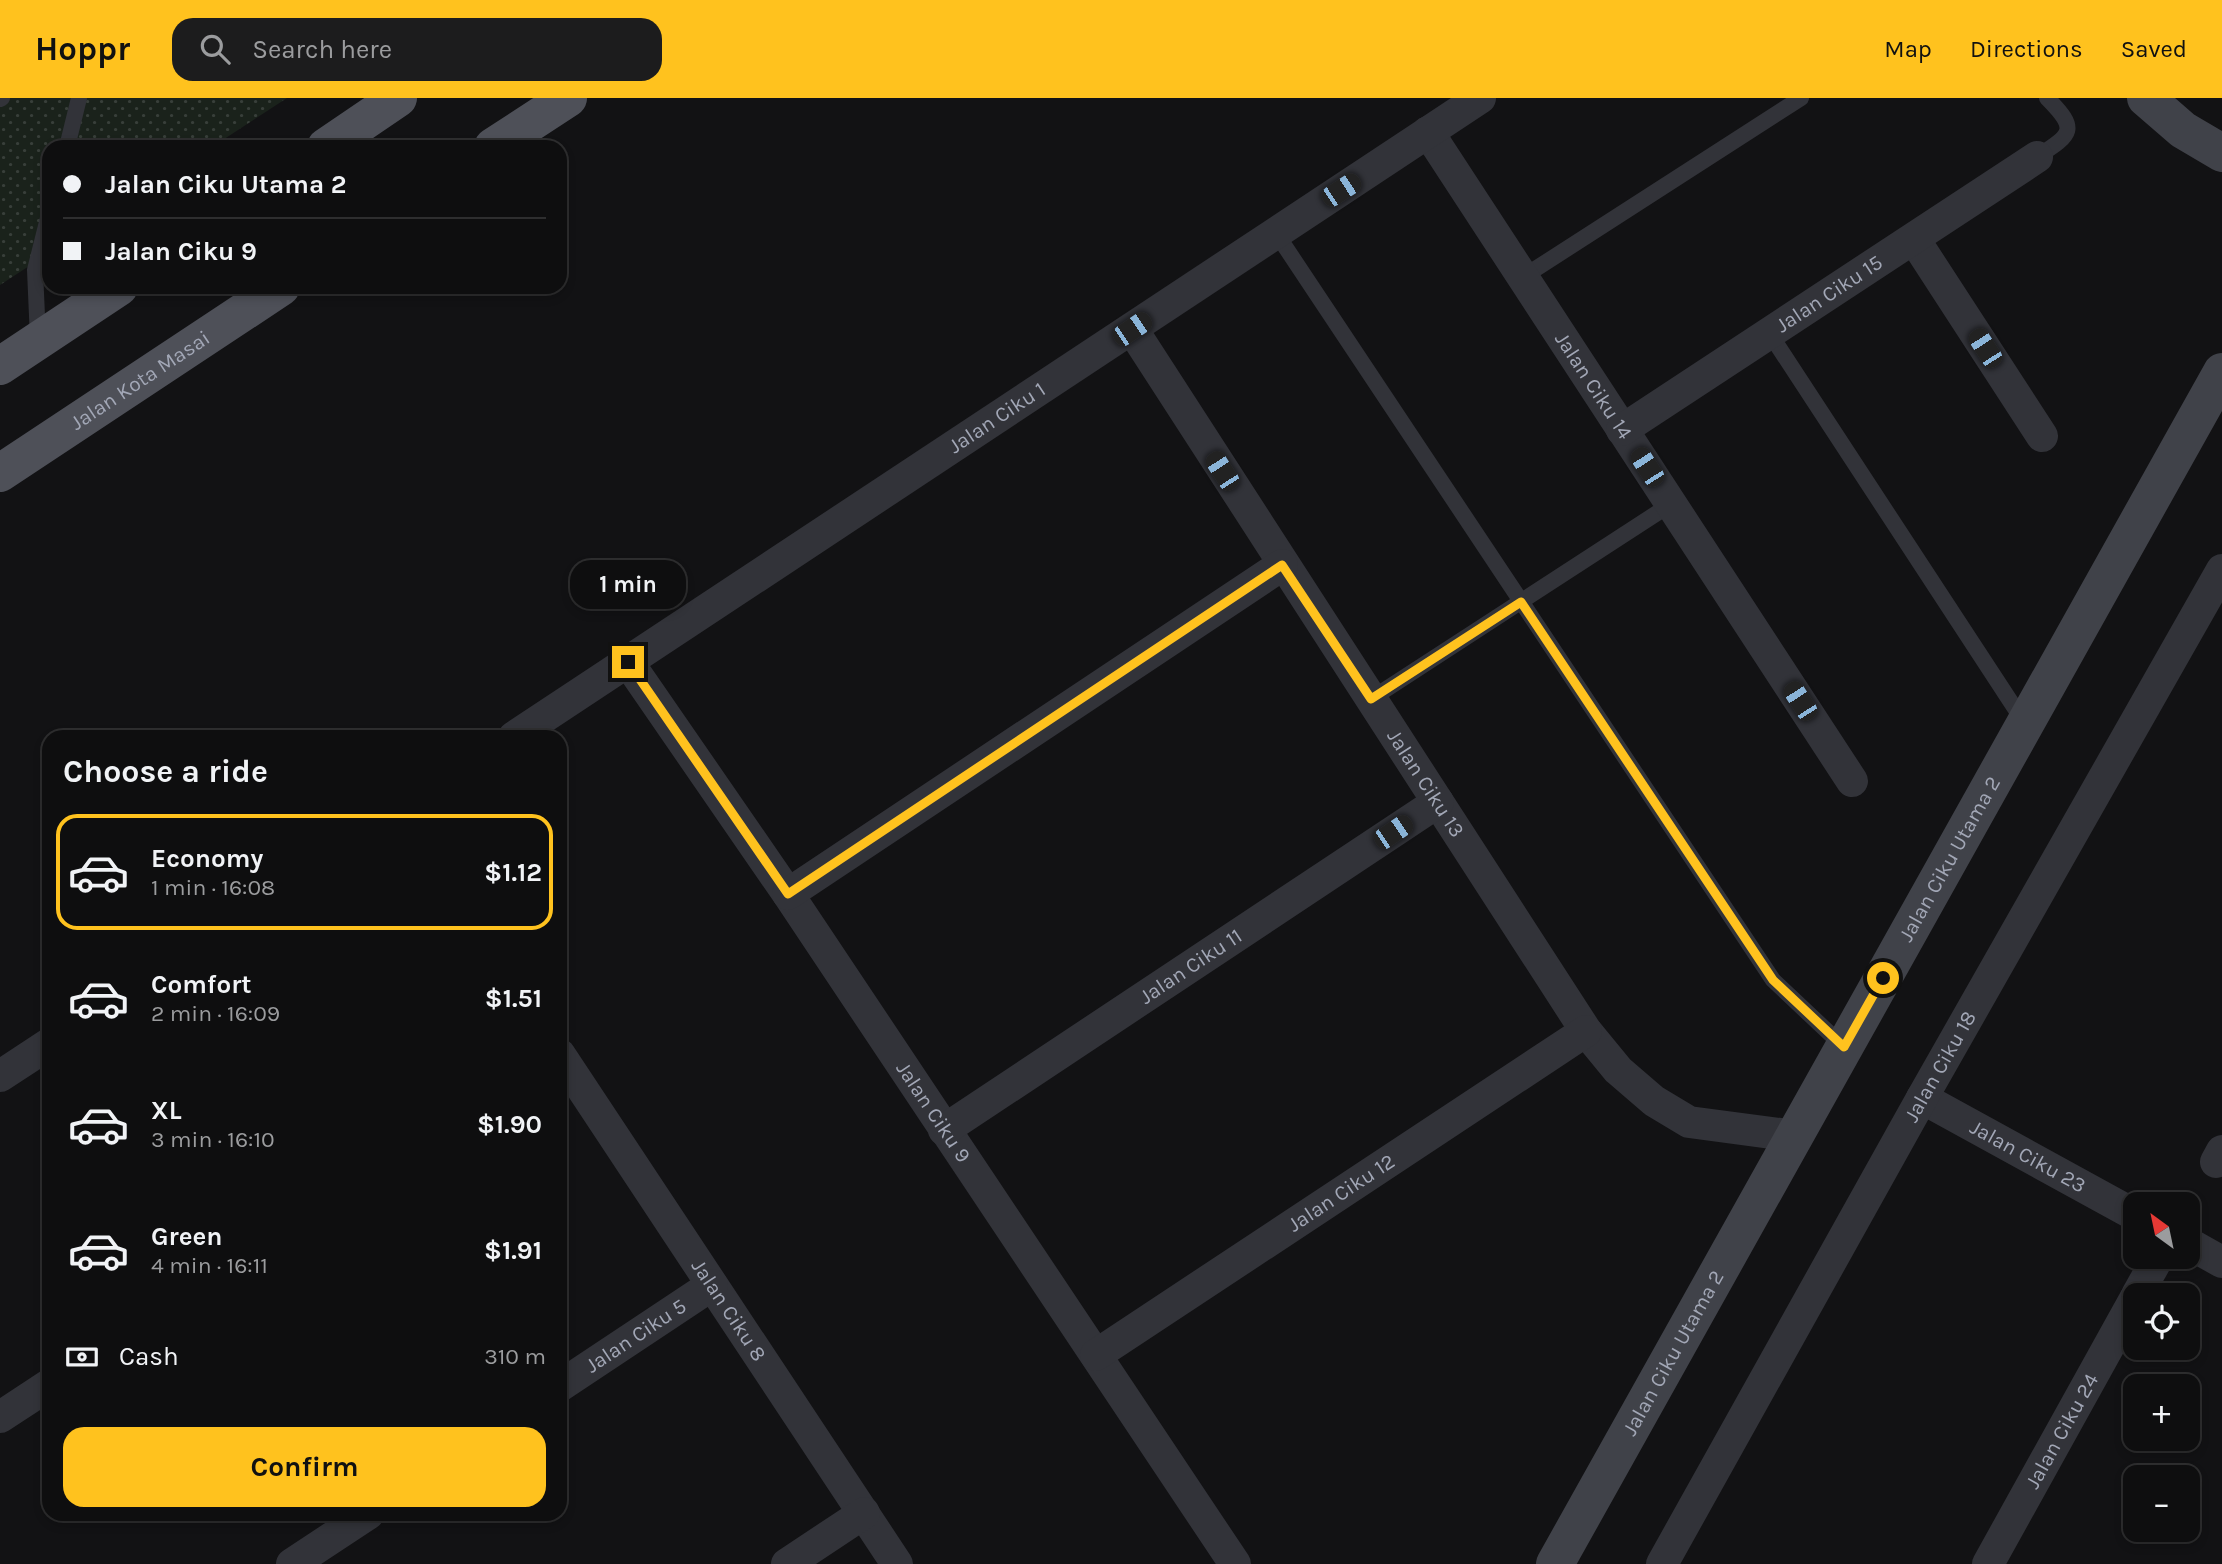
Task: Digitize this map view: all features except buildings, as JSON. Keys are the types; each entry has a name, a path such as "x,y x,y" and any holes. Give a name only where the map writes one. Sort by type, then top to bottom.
{"main road":[{"path":"336,140 398,98"},
{"path":"504,140 568,98"},
{"path":"0,366 108,294"},
{"name":"Jalan Kota Masai","path":"0,473 270,294"}],"street":[{"name":"Jalan Ciku 1","path":"525,730 1480,98"},
{"path":"2146,98 2183,130 2222,153"},
{"name":"Jalan Ciku 14","path":"1428,132 1852,781"},
{"name":"Jalan Ciku 15","path":"1622,430 2037,157"},
{"path":"1914,239 2042,436"},
{"name":"Jalan Ciku 13","path":"1132,329 1282,565 1586,1031 1618,1070 1654,1101 1689,1122 1795,1136"},
{"name":"Jalan Ciku Utama 2","path":"1555,1564 2222,372"},
{"path":"788,894 1282,565"},
{"name":"Jalan Ciku 18","path":"1662,1564 1922,1098 2222,570"},
{"name":"Jalan Ciku 9","path":"628,662 788,894 1235,1564"},
{"name":"Jalan Ciku 11","path":"944,1130 1438,802"},
{"name":"Jalan Ciku 12","path":"1096,1355 1586,1031"},
{"path":"0,1076 42,1049"},
{"name":"Jalan Ciku 8","path":"567,1066 897,1564"},
{"name":"Jalan Ciku 23","path":"1922,1098 2123,1207"},
{"path":"2200,1250 2222,1262"},
{"name":"Jalan Ciku 5","path":"567,1381 712,1285"},
{"name":"Jalan Ciku 24","path":"1988,1564 2123,1320"},
{"path":"0,1418 42,1390"},
{"path":"787,1564 864,1514"},
{"path":"292,1564 357,1521"}],"lane":[{"path":"68,140 79,98"},
{"path":"1523,277 1801,98"},
{"path":"2037,157 2067,134 2068,124 2063,114 2047,98"},
{"path":"1276,233 1773,980 1844,1047"},
{"path":"38,341 36,270 42,244"},
{"path":"1770,334 2025,724"},
{"path":"1371,699 1671,504"}],"shaded area":[{"path":"0,98 287,98 223,140 42,140 42,258 0,285"}],"route":[{"path":"628,662 788,894 1282,565 1371,699 1521,602 1773,980 1844,1047 1883,978"}]}
